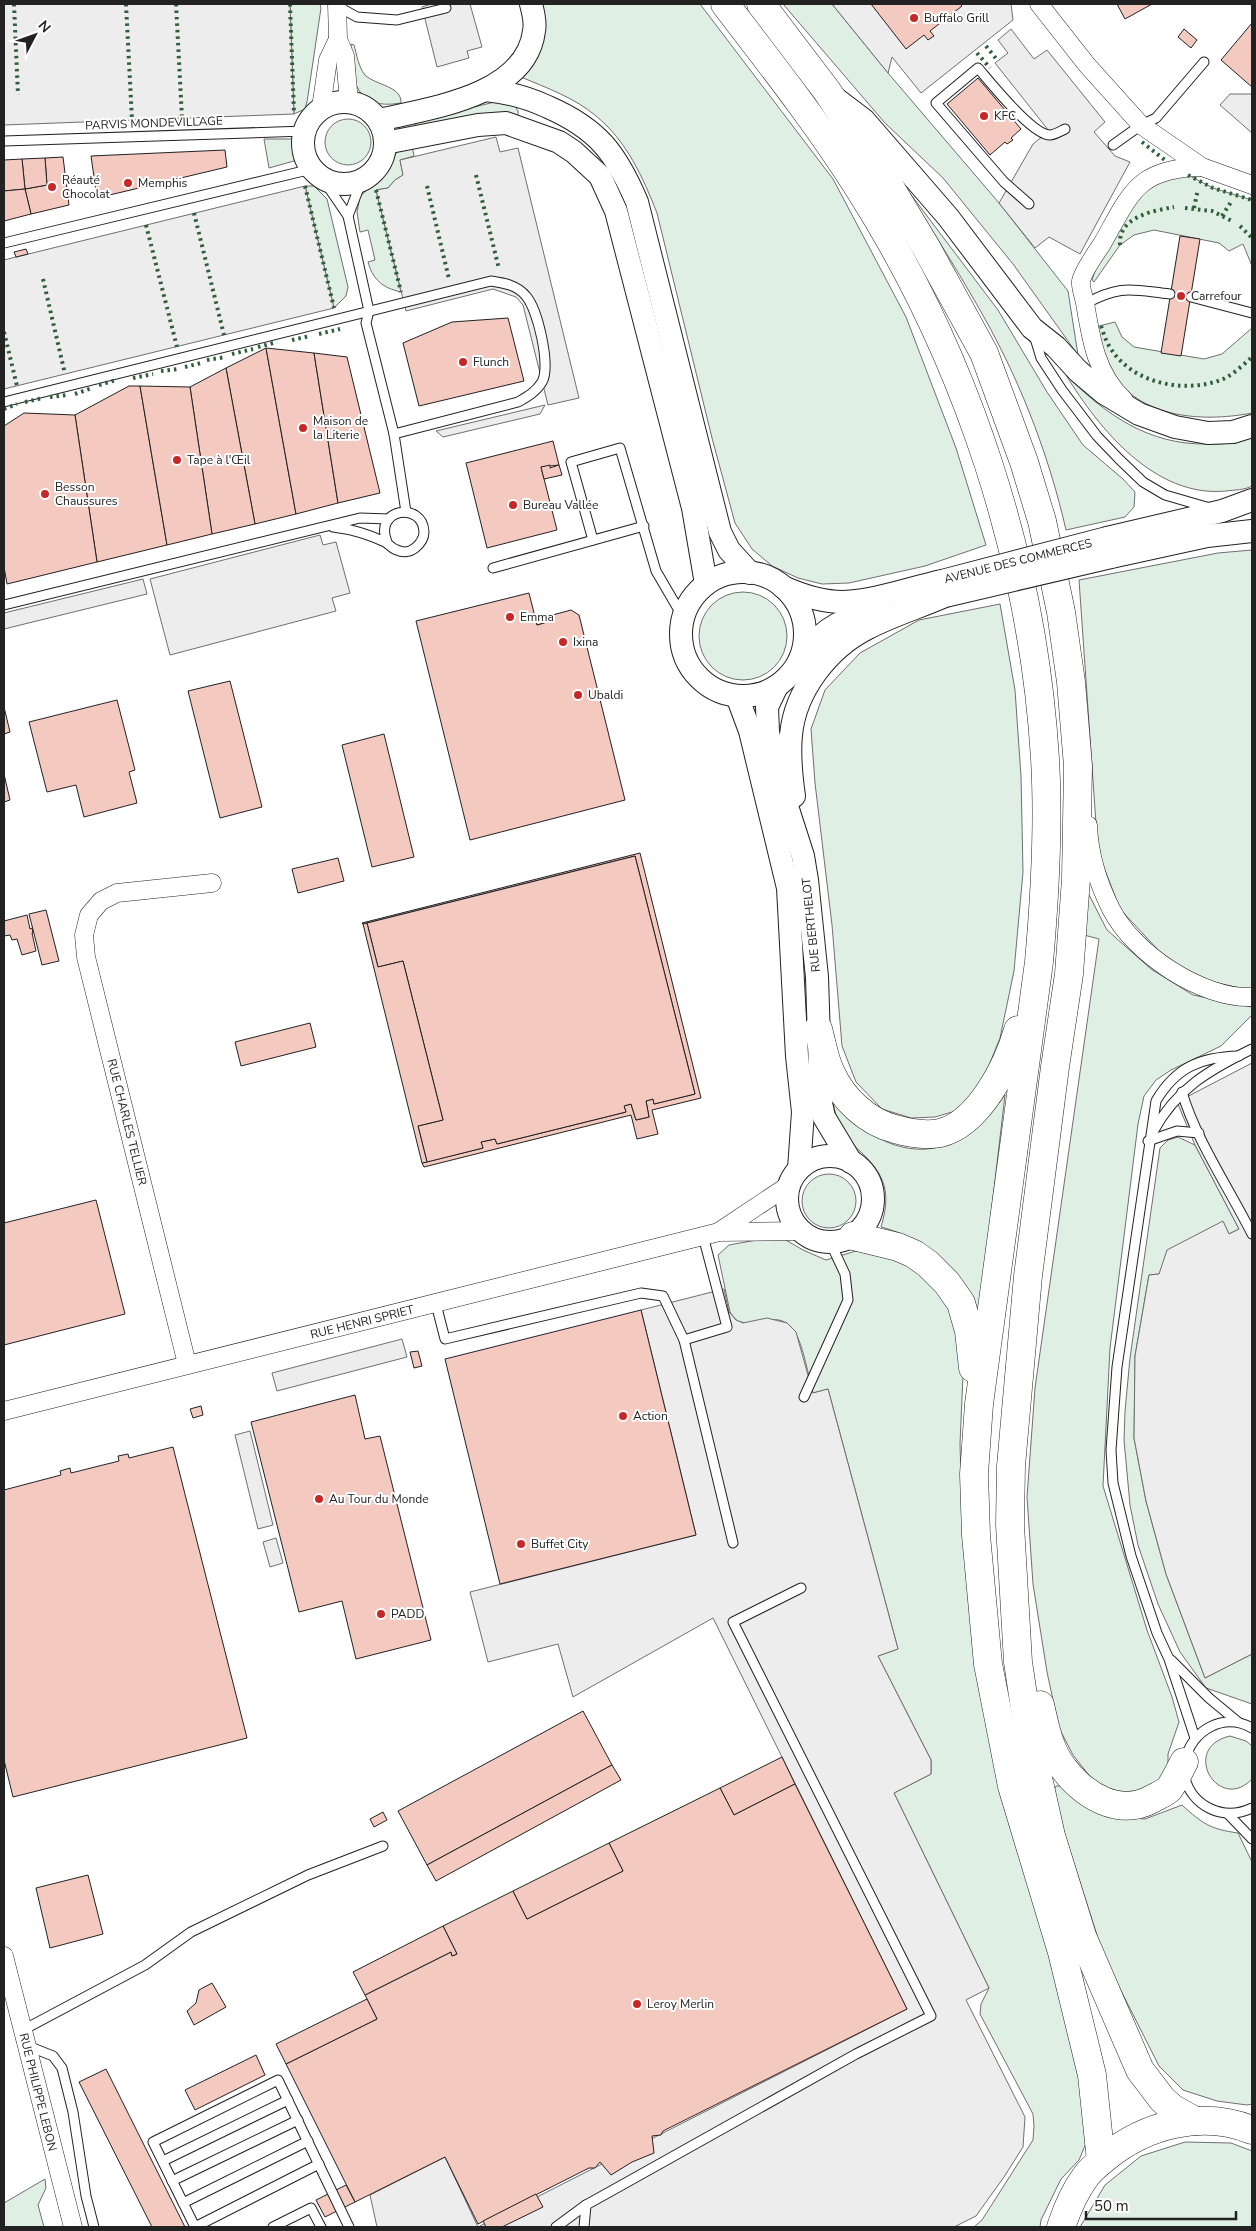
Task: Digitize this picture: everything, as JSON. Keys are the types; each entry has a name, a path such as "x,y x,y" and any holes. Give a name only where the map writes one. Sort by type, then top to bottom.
{"main road":[{"path":"725,4 781,77 860,190 926,309 975,421 1009,536 1028,620 1038,685 1045,760 1045,898 1039,962 979,1404 974,1474 976,1534 988,1664 1012,1786 1062,1952 1092,2075 1101,2161"},
{"path":"761,4 827,91 888,184 932,258 984,353 1002,398 1042,521 1059,603 1071,682 1078,766 1076,880 1069,974 1029,1267 1012,1456 1010,1525 1013,1551 1026,1644 1048,1739 1063,1768 1094,1796 1107,1803 1122,1807 1142,1805 1168,1790 1190,1750"},
{"path":"818,1029 830,1072 848,1099 872,1120 885,1127 913,1134 941,1133 960,1123 988,1096 1005,1066 1017,1036 1039,962"},
{"path":"841,1239 898,1247 914,1254 928,1264 947,1284 961,1303 969,1331 979,1404"},
{"path":"1013,1551 1018,1662 1030,1742 1051,1836 1074,1909 1099,1977 1140,2070 1167,2104 1195,2121"},
{"path":"1061,2227 1066,2209 1087,2174 1101,2161 1136,2137 1158,2128 1195,2121 1217,2121 1248,2126"}],"street":[{"path":"379,120 465,99 485,90 509,75 530,46 535,30 531,4"},
{"path":"1039,4 1087,65 1140,125 1202,167 1252,185"},
{"path":"337,5 338,39 345,56 349,102"},
{"path":"321,108 328,60 338,39"},
{"path":"485,90 510,92 571,117 593,134 609,151 625,174 637,202 720,532 729,550 750,573"},
{"path":"827,91 864,120 948,217 1032,328 1056,347 1078,371 1104,393 1139,414 1175,427 1208,433 1233,432 1252,426"},
{"path":"334,102 349,102 362,106 379,120 385,143 381,162 373,173 362,180 342,184 317,174 305,158 303,144 305,130 311,116 321,108 334,102"},
{"path":"385,143 478,125 506,123 559,142 574,152 600,176 619,220 693,508 706,584"},
{"path":"1139,414 1115,392 1098,362 1091,342 1081,281 1128,198 1141,183 1158,174 1178,168 1202,167"},
{"name":"AVENUE DES COMMERCES","path":"800,658 813,642 840,621 944,588 1109,548 1252,500"},
{"name":"AVENUE DES COMMERCES","path":"1109,548 1252,530"},
{"path":"734,573 750,573 767,578 783,587 792,596 803,620 804,645 800,658 790,674 777,686 758,694 737,696 721,692 707,685 695,674 684,656 680,636 684,615 692,598 706,584 719,577 734,573"},
{"name":"AVENUE DES COMMERCES","path":"783,587 799,594 841,602 944,588"},
{"path":"803,856 790,770 791,734 795,715 810,681 832,655 867,628 944,588"},
{"name":"RUE BERTHELOT","path":"777,686 767,708 768,732 777,775 803,856 810,900 817,977 818,1029 824,1117 851,1162"},
{"name":"RUE BERTHELOT","path":"737,696 750,731 788,888 797,1056 803,1112 794,1177"},
{"path":"1078,766 1086,795 1088,840 1098,876 1112,911 1138,945 1176,975 1204,988 1242,998 1252,997"},
{"name":"RUE CHARLES TELLIER","path":"187,1364 86,957 84,935 89,915 101,901 116,893 212,882"},
{"path":"711,1234 794,1177 808,1162 830,1156 851,1162 867,1178 873,1199 868,1220 841,1239 809,1237 793,1222 788,1210 786,1197 794,1177"},
{"path":"711,1234 801,1231"},
{"name":"RUE HENRI SPRIET","path":"4,1411 711,1234"},
{"name":"RUE PHILIPPE LEBON","path":"4,1956 73,2227"}],"lane":[{"path":"337,5 357,17 397,20 446,8"},
{"path":"1114,145 1140,125 1156,118 1204,62"},
{"path":"1029,204 1004,182 936,103 978,68 1018,114 1041,132 1050,135 1065,129"},
{"name":"PARVIS MONDEVILLAGE","path":"4,141 305,130"},
{"path":"4,243 276,177 317,174 348,216 369,311 366,323 394,434 406,512"},
{"path":"348,216 362,180"},
{"path":"4,402 491,281 512,285 526,296 535,312 546,364 542,381 532,393 518,402 394,434"},
{"path":"1085,304 1105,293 1124,289 1170,294"},
{"path":"1191,297 1252,313"},
{"path":"1032,328 1040,358 1078,413 1131,471 1143,482 1165,495 1222,511"},
{"path":"593,540 571,462 620,448 656,571 677,608 684,615"},
{"path":"399,512 406,512 412,514 422,523 424,529 421,542 410,551 404,552 391,547 387,542 384,530 389,519 399,512"},
{"path":"4,605 360,518 389,519"},
{"path":"328,526 350,529 387,542"},
{"path":"493,568 644,526"},
{"path":"1148,1141 1163,1114 1182,1092 1198,1079 1252,1049"},
{"path":"1239,1056 1217,1056 1198,1062 1184,1070 1166,1085 1156,1101 1148,1141 1117,1367 1111,1450 1113,1483 1131,1556 1157,1633 1169,1658 1190,1750 1186,1781 1194,1798 1210,1809 1228,1814 1244,1812 1252,1808"},
{"path":"1182,1092 1186,1106 1199,1133 1252,1234"},
{"path":"1148,1141 1177,1131 1199,1133"},
{"path":"684,1340 727,1327 711,1234"},
{"path":"804,1397 848,1300 841,1239"},
{"path":"436,1304 445,1339 641,1293 663,1296 684,1340 733,1543"},
{"path":"556,2227 586,2205 856,2054 930,2016 733,1622 801,1588"},
{"path":"1169,1658 1209,1698 1247,1725"},
{"path":"1190,1750 1210,1726 1228,1722 1247,1725"},
{"path":"1228,1814 1252,1839"},
{"path":"94,2227 86,2196 73,2112 62,2068 53,2056 25,2037 145,1965 191,1932 308,1875 383,1846"},
{"path":"319,2164 195,2227 153,2142 278,2080 298,2120 319,2164 349,2227"},
{"path":"163,2161 288,2100"},
{"path":"172,2181 298,2120"},
{"path":"183,2204 308,2141"},
{"path":"584,2227 586,2205"},
{"path":"273,2227 311,2208 321,2227"}],"green space":[{"path":"290,4 320,4 321,8 307,102 305,109 294,114"},
{"path":"537,4 700,4 833,179 906,317 956,448 986,545 925,566 849,583 822,584 798,578 772,566 752,549 735,523 712,438 657,213 640,174 617,137 596,116 551,89 521,77"},
{"path":"783,4 832,4 999,203 1068,291 1078,355 1013,264 943,178 885,123"},
{"path":"351,44 354,45 359,64 365,75 393,89 400,97 401,103 386,104 374,102 365,97 359,90 352,70"},
{"path":"499,101 514,104 518,111 518,117 417,131 415,121"},
{"path":"353,119 365,125 370,133 370,151 365,159 357,164 343,165 331,159 326,151 325,137 331,125 339,120"},
{"path":"264,139 297,139 301,159 269,168"},
{"path":"412,145 414,156 400,160 403,175 388,188 376,190 401,292 384,285 373,274 368,262 375,260 368,230 360,232 357,212 360,197 391,164 392,157 402,148"},
{"path":"1188,175 1213,188 1252,200 1252,266 1243,244 1229,251 1219,243 1154,230 1134,235 1120,245 1094,282 1092,280 1110,238 1138,198 1161,180"},
{"path":"305,186 314,186 327,199 348,287 346,296 334,308"},
{"path":"906,188 998,310 1047,392 1083,445 1123,479 1135,492 1134,507 1125,517 1066,530 1044,452 1014,376 980,310"},
{"path":"1115,322 1122,337 1134,347 1204,359 1222,354 1252,328 1252,413 1232,416 1190,416 1151,406 1133,396 1119,382 1107,364 1095,327"},
{"path":"1066,375 1113,415 1147,433 1186,443 1207,444 1225,444 1252,437 1252,486 1226,491 1200,490 1176,483 1153,472 1112,437 1079,396"},
{"path":"1252,550 1251,991 1214,982 1173,966 1120,909 1098,852 1079,580 1218,553"},
{"path":"743,592 760,596 774,605 783,619 787,636 783,653 774,667 760,676 743,680 726,676 712,667 703,653 699,636 703,619 712,605 726,596"},
{"path":"1000,604 1015,690 1021,776 1023,872 1014,971 1000,1038 983,1080 959,1110 935,1117 911,1118 882,1109 856,1082 842,1046 832,925 815,783 811,729 825,690 860,653 919,620"},
{"path":"1085,887 1107,930 1151,969 1193,995 1252,1007 1252,1015 1221,1046 1171,1070 1156,1080 1144,1096 1138,1124 1110,1348 1103,1486 1147,1630 1172,1697 1179,1722 1168,1754 1168,1770 1148,1794 1109,1790 1092,1779 1073,1755 1059,1728 1047,1672 1033,1584 1027,1497 1035,1388 1099,939 1084,935"},
{"path":"831,1091 864,1129 895,1145 925,1149 955,1142 969,1133 992,1113 1005,1095 979,1317 962,1285 942,1259 916,1240 881,1227 886,1195 881,1177 841,1131"},
{"path":"1178,1137 1195,1145 1239,1229 1229,1234 1223,1222 1159,1274 1149,1275 1135,1356 1134,1438 1146,1501 1166,1574 1205,1678 1252,1654 1252,1704 1206,1688 1180,1652 1158,1604 1138,1545 1130,1505 1124,1440 1130,1358 1160,1148 1168,1140"},
{"path":"829,1174 839,1176 848,1182 854,1191 856,1201 854,1211 848,1220 839,1226 829,1228 819,1226 810,1220 804,1211 802,1201 804,1191 810,1182 819,1176"},
{"path":"779,1236 803,1250 826,1260 856,1251 875,1251 891,1256 926,1277 954,1312 963,1375 960,1444 963,1539 1086,2111 1089,2136 1079,2160 1061,2179 1041,2220 1040,2227 974,2227 982,2220 1033,2140 1033,2114 980,2014 981,2004 989,1988 894,1793 931,1774 931,1760 878,1656 898,1649 828,1389 813,1393 801,1345 795,1332 789,1325 776,1320 741,1322 730,1312 718,1255 729,1245"},
{"path":"1230,1736 1246,1741 1252,1746 1252,1779 1239,1788 1227,1789 1217,1784 1210,1775 1206,1764 1207,1753 1215,1743"},
{"path":"1056,1786 1063,1786 1106,1816 1145,1819 1182,1805 1207,1825 1220,1830 1238,1833 1252,1862 1252,2104 1217,2101 1183,2090 1159,2066 1104,1957 1052,1794"},
{"path":"1185,2142 1231,2143 1252,2151 1252,2227 1080,2227 1105,2185 1141,2156"},
{"path":"45,2179 46,2188 38,2205 44,2227 4,2227 4,2203"}],"shaded area":[{"path":"4,4 290,4 294,114 4,125"},
{"path":"431,4 470,4 482,47 467,51 469,58 437,67 422,7"},
{"path":"832,4 1011,4 1013,20 921,93 892,57 888,73"},
{"path":"1011,29 1034,59 1047,50 1105,122 1094,132 1115,156 1130,162 1080,254 1049,237 1035,248 999,203 1033,144 1049,131 995,63 1008,53 998,40"},
{"path":"1230,94 1252,94 1252,133 1220,105"},
{"path":"496,137 500,152 518,148 579,398 548,405 523,305 516,297 493,289 406,311 376,190 388,188 403,175 400,160"},
{"path":"305,186 334,308 4,389 4,260"},
{"path":"545,405 540,414 443,437 436,431"},
{"path":"320,535 323,545 336,542 350,593 332,598 336,611 170,655 150,579"},
{"path":"143,579 147,594 4,629 4,613"},
{"path":"1252,1063 1252,1654 1205,1678 1166,1574 1146,1501 1134,1438 1135,1356 1149,1275 1159,1274 1167,1250 1223,1221 1229,1234 1239,1229 1195,1145 1177,1102"},
{"path":"724,1289 729,1312 736,1320 743,1323 767,1318 787,1323 796,1332 813,1393 828,1389 898,1649 878,1656 931,1760 931,1774 894,1793 989,1988 966,2000 1025,2117 1023,2147 976,2216 954,2227 478,2227 907,2009 713,1618 573,1697 558,1644 488,1662 470,1592 696,1535 641,1310"},
{"path":"402,1339 407,1357 277,1391 272,1373"},
{"path":"250,1431 273,1525 258,1529 235,1435"},
{"path":"276,1538 283,1563 270,1567 263,1542"},
{"path":"445,2157 478,2227 377,2227 370,2195"}],"building":[{"name":"Buffalo Grill","path":"871,4 960,4 962,6 930,31 934,36 928,40 924,35 906,49"},
{"path":"1117,4 1152,4 1125,19"},
{"path":"1252,23 1252,87 1221,60"},
{"path":"1184,29 1197,40 1191,48 1178,37"},
{"name":"KFC","path":"978,78 1021,129 1011,138 1013,140 1007,144 1005,142 990,155 947,104"},
{"name":"Memphis","path":"225,150 227,167 97,198 91,156"},
{"name":"Réauté Chocolat","path":"63,157 69,205 31,214 25,189 47,185 45,158"},
{"path":"45,158 47,185 25,189 22,159"},
{"path":"22,159 25,189 4,191 4,160"},
{"path":"25,189 31,214 4,221 4,191"},
{"name":"Carrefour","path":"1180,236 1200,239 1181,356 1161,353"},
{"path":"26,249 28,254 16,257 14,252"},
{"name":"Flunch","path":"508,318 524,381 419,406 403,343 452,322"},
{"path":"266,348 296,514 255,524 226,368"},
{"name":"Maison de la Literie","path":"266,348 314,353 338,503 296,514"},
{"path":"314,353 347,357 380,493 338,503"},
{"path":"226,368 255,524 212,534 190,387"},
{"path":"129,386 140,386 167,545 97,562 75,415"},
{"name":"Tape à l'Œil","path":"140,386 190,387 212,534 167,545"},
{"name":"Besson Chaussures","path":"24,413 75,415 97,562 7,584 4,567 4,426"},
{"name":"Bureau Vallée","path":"553,441 559,465 541,467 557,530 487,548 466,463"},
{"path":"550,465 550,468 559,465 562,475 544,479 541,467"},
{"path":"529,593 537,625 550,621 549,616 571,610 579,615 625,800 470,840 416,621"},
{"path":"549,616 550,621 537,625 535,619"},
{"path":"230,681 262,807 220,818 188,691"},
{"path":"117,700 135,770 129,772 137,803 84,817 76,785 47,792 29,722"},
{"path":"4,707 10,732 4,734"},
{"path":"384,734 414,857 372,867 342,745"},
{"path":"4,774 10,800 4,802"},
{"path":"640,853 701,1098 652,1110 658,1134 637,1139 631,1115 424,1167 422,1163 483,1148 481,1142 495,1139 497,1144 626,1112 624,1106 631,1104 636,1120 649,1117 646,1101 653,1099 654,1104 695,1094 635,856 362,923"},
{"path":"635,856 695,1094 654,1104 653,1099 646,1101 649,1117 636,1120 631,1104 624,1106 626,1112 497,1144 495,1139 481,1142 483,1148 427,1162 418,1126 443,1120 403,961 378,967 367,923"},
{"path":"338,858 344,881 298,893 292,869"},
{"path":"46,910 59,961 42,965 29,914"},
{"path":"27,915 30,929 32,928 36,951 22,955 17,939 12,940 10,935 4,936 4,921"},
{"path":"367,923 378,967 403,961 443,1120 418,1126 427,1162 422,1163 363,924"},
{"path":"310,1023 316,1047 241,1066 235,1042"},
{"path":"96,1200 125,1314 4,1345 4,1223"},
{"path":"641,1310 696,1535 500,1584 445,1359"},
{"path":"418,1351 422,1366 414,1368 410,1352"},
{"path":"355,1395 365,1439 380,1436 431,1640 356,1659 342,1601 299,1612 251,1422"},
{"path":"201,1406 203,1415 193,1418 190,1409"},
{"path":"173,1447 247,1738 13,1797 4,1760 4,1490 61,1475 60,1471 70,1468 71,1473 119,1461 118,1456 128,1454 129,1458"},
{"path":"583,1711 612,1765 427,1865 398,1811"},
{"path":"782,1757 795,1784 734,1815 720,1788"},
{"path":"612,1765 621,1780 436,1881 427,1865"},
{"name":"Leroy Merlin","path":"795,1784 907,2009 663,2131 661,2135 652,2136 654,2153 632,2162 611,2175 600,2162 595,2168 589,2168 478,2224 445,2157 355,2202 286,2064 377,2019 365,1995 451,1952 452,1956 457,1954 443,1926 513,1891 527,1919 623,1871 609,1843 720,1788 734,1815"},
{"path":"383,1812 387,1820 374,1827 370,1819"},
{"path":"609,1843 623,1871 527,1919 513,1891"},
{"path":"88,1875 103,1934 50,1948 36,1888"},
{"path":"443,1926 457,1954 452,1956 451,1952 365,1995 353,1972"},
{"path":"212,1983 226,2007 194,2025 187,2011 196,2003 199,1990"},
{"path":"367,1999 377,2019 286,2064 276,2044"},
{"path":"256,2055 265,2075 195,2110 185,2090"},
{"path":"106,2069 185,2227 152,2227 79,2082"},
{"path":"346,2185 355,2202 325,2217 316,2200"},
{"path":"536,2194 543,2207 502,2227 486,2227 483,2221"}],"hedge":[{"path":"14,4 18,95"},
{"path":"126,4 132,120"},
{"path":"176,4 182,118"},
{"path":"290,4 294,114"},
{"path":"986,46 998,61"},
{"path":"977,53 990,68"},
{"path":"1142,142 1166,161"},
{"path":"476,175 499,269"},
{"path":"1188,175 1213,188 1252,200"},
{"path":"305,186 334,308"},
{"path":"427,186 449,279"},
{"path":"1194,208 1198,189"},
{"path":"376,190 401,292"},
{"path":"1222,216 1231,202"},
{"path":"1120,245 1124,228 1130,222 1147,213 1174,207"},
{"path":"1185,208 1212,211 1232,221"},
{"path":"194,213 224,335"},
{"path":"146,225 177,347"},
{"path":"1240,226 1252,238"},
{"path":"43,279 65,374"},
{"path":"1101,326 1108,344 1117,357 1129,368 1158,382 1190,386 1206,384 1225,378 1238,370 1252,357"},
{"path":"319,334 340,329"},
{"path":"4,332 17,386"},
{"path":"292,340 310,336"},
{"path":"258,347 277,342"},
{"path":"232,354 253,349"},
{"path":"207,360 226,357"},
{"path":"185,367 201,363"},
{"path":"161,371 179,369"},
{"path":"133,378 153,374"},
{"path":"99,385 116,380"},
{"path":"75,394 92,388"},
{"path":"50,397 67,395"},
{"path":"25,402 43,398"},
{"path":"4,409 17,404"}],"place":[{"name":"Buffalo Grill","path":"914,18"},
{"name":"KFC","path":"984,116"},
{"name":"Memphis","path":"128,183"},
{"name":"Réauté Chocolat","path":"52,187"},
{"name":"Carrefour","path":"1181,296"},
{"name":"Flunch","path":"463,362"},
{"name":"Maison de la Literie","path":"303,428"},
{"name":"Tape à l'Œil","path":"177,460"},
{"name":"Besson Chaussures","path":"45,494"},
{"name":"Bureau Vallée","path":"513,505"},
{"name":"Emma","path":"510,617"},
{"name":"Ixina","path":"563,642"},
{"name":"Ubaldi","path":"578,695"},
{"name":"Action","path":"623,1416"},
{"name":"Au Tour du Monde","path":"319,1499"},
{"name":"Buffet City","path":"521,1544"},
{"name":"PADD","path":"381,1614"},
{"name":"Leroy Merlin","path":"637,2004"}]}
